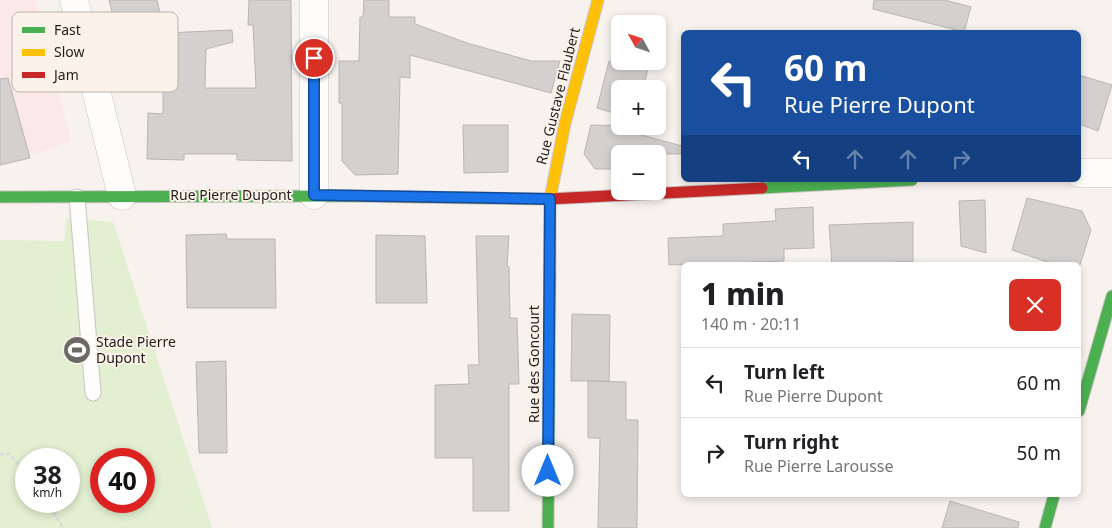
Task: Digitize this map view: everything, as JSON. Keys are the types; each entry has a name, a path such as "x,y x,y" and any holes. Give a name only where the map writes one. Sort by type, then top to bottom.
{"street":[{"path":"314,0 314,195"},
{"name":"Rue Gustave Flaubert","path":"550,199 565,123 598,0"},
{"path":"97,92 122,196"},
{"path":"1081,173 1112,173"},
{"name":"Rue Pierre Dupont","path":"0,197 314,195 550,199 874,182"},
{"name":"Rue des Goncourt","path":"548,528 550,199"},
{"path":"1081,403 1112,296"},
{"path":"1045,528 1053,497"}],"lane":[{"path":"77,197 93,393"}],"path":[{"path":"0,454 10,454 15,460"},
{"path":"54,513 63,528"}],"shaded area":[{"path":"0,0 35,0 38,12 12,12 12,92 58,92 71,141 0,167"}],"green space":[{"name":"Stade Pierre Dupont","path":"66,218 113,222 212,528 0,528 0,240 64,241"}],"building":[{"path":"109,0 157,0 160,12 112,12"},
{"path":"249,0 291,0 292,161 237,160 237,154 184,154 184,160 147,159 148,113 163,114 163,92 178,92 178,32 232,30 233,42 206,49 205,88 256,88 253,25 248,25"},
{"path":"364,0 389,0 389,17 415,17 415,24 467,43 531,61 560,61 551,93 410,55 410,78 400,77 398,174 355,175 342,161 342,103 339,103 339,61 359,61 360,17 363,17"},
{"path":"874,0 945,0 971,7 965,30 956,30 873,9"},
{"path":"609,61 611,61 611,70 648,70 645,80 611,80 611,112 597,108"},
{"path":"1081,76 1112,85 1098,131 1081,125"},
{"path":"8,78 30,158 0,165 0,79"},
{"path":"463,125 508,125 508,172 464,173"},
{"path":"591,125 611,125 611,135 642,135 681,146 681,154 666,154 666,145 611,145 611,169 595,169 584,154"},
{"path":"1027,198 1082,211 1091,230 1081,262 1047,262 1012,250"},
{"path":"985,200 986,253 961,246 959,201"},
{"path":"813,207 814,248 784,249 784,261 681,262 681,265 669,265 668,238 723,236 723,224 776,221 775,209"},
{"path":"913,222 913,262 832,262 829,225"},
{"path":"226,234 227,239 275,239 276,308 187,308 186,235"},
{"path":"376,235 425,236 427,303 376,303"},
{"path":"476,236 509,236 507,266 509,267 510,318 517,318 519,384 509,384 509,511 473,511 473,458 435,458 435,385 469,384 468,365 479,365"},
{"path":"572,314 610,315 609,381 571,381"},
{"path":"226,361 227,453 199,453 196,362"},
{"path":"588,381 626,382 626,420 638,420 637,528 598,528 600,438 588,438"},
{"path":"950,501 1019,522 1018,528 942,528"}],"traffic: fast":[{"path":"762,188 874,182"},
{"path":"0,197 349,196"},
{"path":"548,528 550,274"},
{"path":"1081,404 1112,296"},
{"path":"1045,528 1053,497"}],"traffic: slow":[{"path":"550,274 550,199 565,123 598,0"},
{"path":"349,196 549,199"}],"traffic: jam":[{"path":"549,199 762,188"}],"place":[{"name":"Stade Pierre Dupont","path":"77,350"}],"route":[{"path":"314,58 314,195 550,199 548,471"}]}
